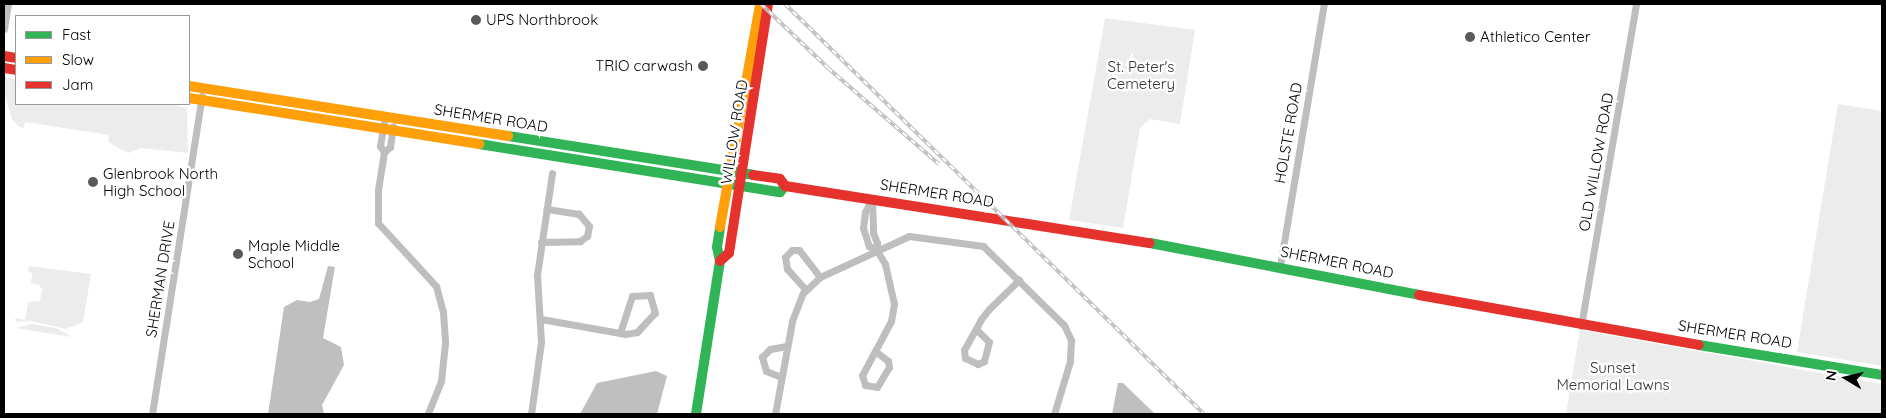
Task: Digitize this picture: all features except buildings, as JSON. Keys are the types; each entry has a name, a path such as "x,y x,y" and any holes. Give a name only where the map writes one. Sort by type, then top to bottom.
{"main road":[{"name":"WILLOW ROAD","path":"696,414 720,261 717,247 760,4"},
{"name":"WILLOW ROAD","path":"720,261 729,254 768,4"},
{"name":"SHERMER ROAD","path":"190,86 780,179 785,186 1102,234 1280,266 1581,326 1882,375"},
{"name":"SHERMER ROAD","path":"190,98 780,192 785,186"}],"street":[{"path":"4,29 8,4"},
{"name":"HOLSTE ROAD","path":"1280,266 1324,4"},
{"name":"OLD WILLOW ROAD","path":"1581,326 1636,4"},
{"name":"SHERMAN DRIVE","path":"152,414 204,88"},
{"path":"390,117 388,130 380,146 384,152 378,190 378,224 436,286 442,312 445,343 441,381 428,414"},
{"path":"531,414 542,319 537,275 552,173"},
{"path":"872,198 876,249 885,264 894,304 891,321 862,375 865,386 877,387 889,367 888,361 875,351"},
{"path":"541,242 580,241 587,236 589,226 579,214 546,209"},
{"path":"775,414 792,321 806,290 820,277 876,249 910,236 983,246 1064,325 1071,340 1070,360 1054,414"},
{"path":"806,290 787,269 786,257 792,250 799,250 820,277"},
{"path":"976,329 989,342 984,361 978,364 965,358 964,350 976,329 988,309 1019,280"},
{"path":"542,319 620,333 637,332 652,318 655,305 650,295 632,296 620,333"},
{"path":"781,377 766,371 762,357 770,349 787,346"}],"green space":[{"name":"St. Peter's Cemetery","path":"1105,18 1195,30 1180,124 1150,119 1140,128 1123,228 1069,220"},
{"path":"5,77 15,80 15,105 174,105 187,108 188,153 141,148 128,153 108,142 109,135 25,122 24,128 19,127 12,119 4,92"},
{"path":"1838,104 1882,111 1882,366 1797,352"},
{"path":"29,266 91,274 83,322 66,329 31,321 16,322 15,318 25,320 28,302 40,301 42,289 39,285 31,283 32,273 28,272"},
{"path":"31,324 56,328 72,337 15,328"},
{"name":"Sunset Memorial Lawns","path":"1580,330 1882,384 1882,414 1566,414"}],"shaded area":[{"path":"328,266 335,267 323,338 341,347 344,365 322,405 324,414 268,414 284,307 297,300 310,302 319,299"},
{"path":"656,371 667,376 657,414 580,414 597,383"},
{"path":"1118,383 1123,383 1155,414 1112,414"}],"railway":[{"path":"761,4 828,68 939,164"},
{"path":"785,4 1204,414"}],"traffic: fast":[{"path":"508,136 753,175"},
{"path":"479,144 780,192 785,186"},
{"path":"696,414 720,261 717,247 720,227"},
{"path":"1150,243 1419,295"},
{"path":"1699,345 1882,375"}],"traffic: slow":[{"path":"720,227 760,4"},
{"path":"190,86 508,136"},
{"path":"190,98 479,144"}],"traffic: jam":[{"path":"720,261 729,253 768,4"},
{"path":"4,56 15,58"},
{"path":"4,68 15,70"},
{"path":"753,175 780,179 785,186 1150,243"},
{"path":"1419,295 1699,345"}],"place":[{"name":"UPS Northbrook","path":"476,20"},
{"name":"Athletico Center","path":"1470,37"},
{"name":"TRIO carwash","path":"703,66"},
{"name":"Glenbrook North High School","path":"93,182"},
{"name":"Maple Middle School","path":"238,254"}]}
